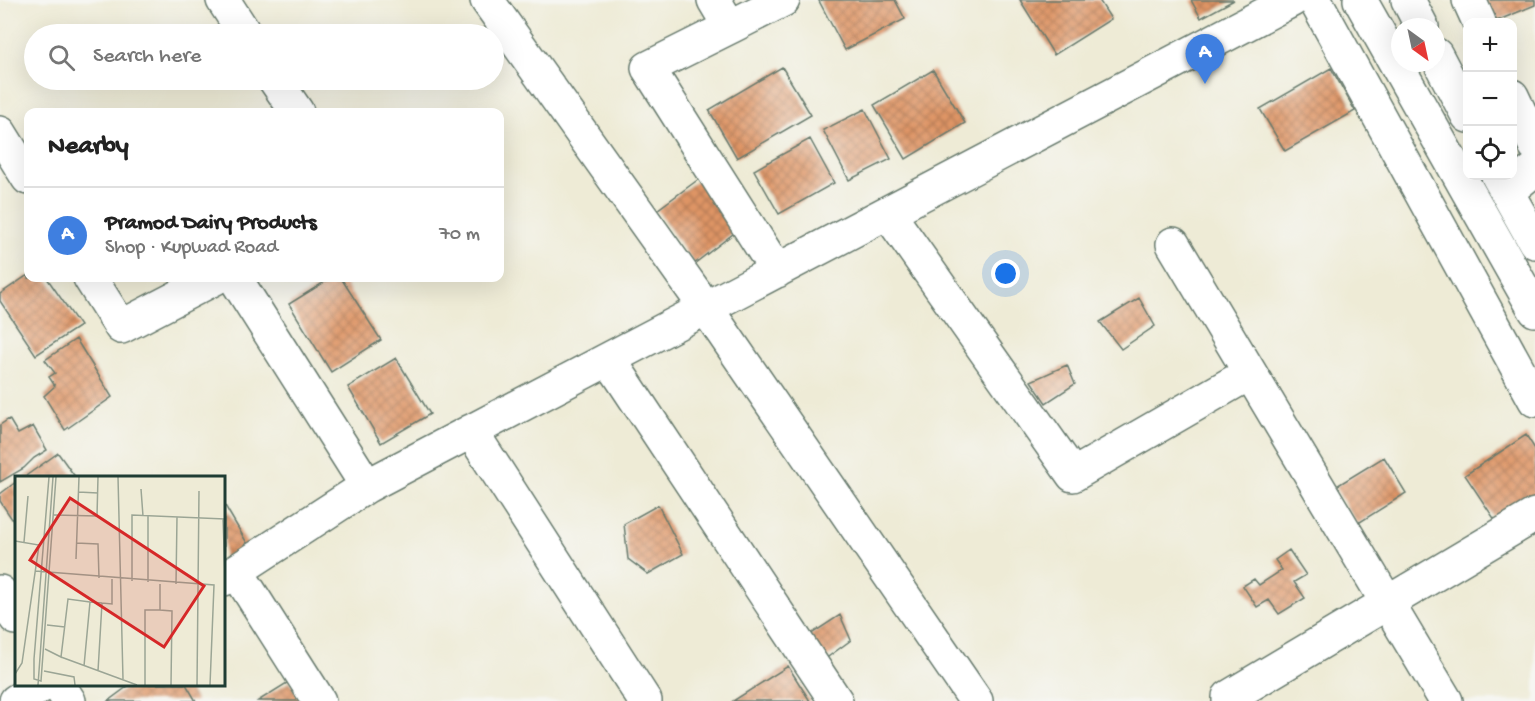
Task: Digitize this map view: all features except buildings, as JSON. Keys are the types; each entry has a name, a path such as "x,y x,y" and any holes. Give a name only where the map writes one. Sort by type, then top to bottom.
{"street":[{"path":"223,0 239,24"},
{"path":"487,0 706,308 976,701"},
{"path":"777,271 648,68 722,14 783,0"},
{"path":"319,701 230,575 367,486 1292,0"},
{"path":"1315,0 1535,400"},
{"path":"1360,0 1535,310"},
{"path":"1408,0 1417,18"},
{"path":"1468,0 1477,18"},
{"path":"1445,72 1463,108"},
{"path":"282,90 294,108"},
{"path":"1517,107 1535,145"},
{"path":"0,133 24,172"},
{"path":"1535,169 1503,184 1535,242"},
{"path":"888,213 1072,476 1250,373"},
{"path":"1173,244 1446,701"},
{"path":"93,282 121,327 206,282"},
{"path":"238,282 367,486"},
{"path":"609,359 836,701"},
{"path":"471,431 645,701"},
{"path":"1229,701 1229,697 1535,515"},
{"path":"0,592 15,616"},
{"path":"16,701 42,686"},
{"path":"59,686 69,701"}],"place":[{"name":"Pramod Dairy Products","path":"1205,84"}]}
